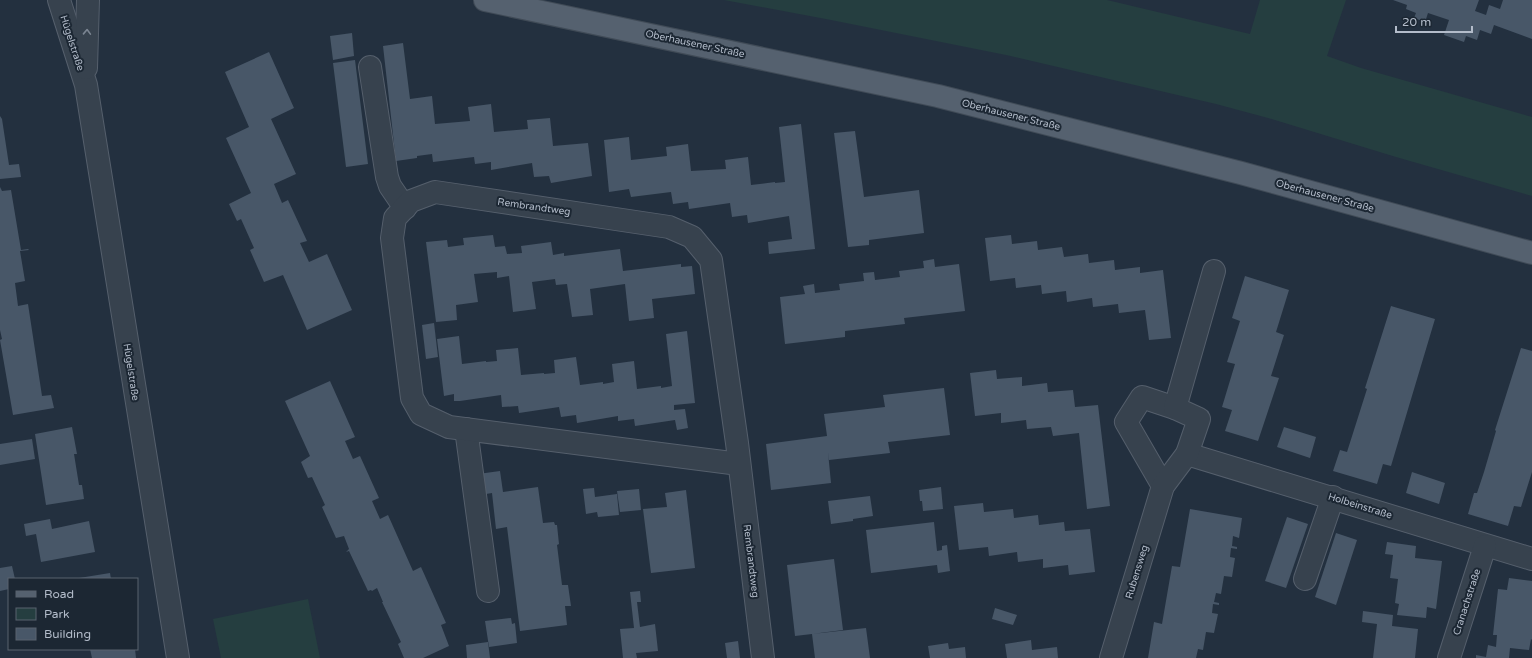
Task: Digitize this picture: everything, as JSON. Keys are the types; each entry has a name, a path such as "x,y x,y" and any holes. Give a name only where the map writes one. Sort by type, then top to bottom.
{"main road":[{"name":"Oberhausener Straße","path":"485,0 938,96 1242,173 1532,253"}],"street":[{"name":"Hügelstraße","path":"59,0 86,85 178,658"},
{"name":"Hügelstraße","path":"86,85 88,0"},
{"path":"370,66 387,177 390,186 405,208"},
{"name":"Rembrandtweg","path":"739,464 466,430 449,427 421,414 412,398 392,238 395,218 410,201 435,192 669,227 692,237 711,260 739,464 763,658"},
{"path":"1175,408 1214,271"},
{"name":"Rubensweg","path":"1111,658 1163,486 1187,454 1199,418 1142,397 1126,422 1163,486"},
{"path":"466,430 488,591"},
{"name":"Holbeinstraße","path":"1187,454 1440,530 1485,546 1532,559"},
{"path":"1305,579 1333,498"},
{"name":"Cranachstraße","path":"1449,658 1485,546"}],"green space":[{"path":"724,0 1107,0 1250,34 1260,0 1346,0 1327,56 1361,68 1532,117 1532,196 1216,104 1006,55"},
{"path":"308,599 320,658 221,658 213,619"}],"building":[{"path":"1393,0 1479,0 1475,11 1486,15 1489,5 1500,9 1503,0 1532,0 1532,39 1494,25 1491,34 1480,30 1477,40 1466,36 1464,42 1444,35 1449,20 1428,13 1425,22 1414,18 1416,13 1406,9 1407,5"},
{"path":"352,33 354,56 333,60 330,36"},
{"path":"403,43 410,99 432,96 435,124 470,121 468,107 491,104 494,132 528,129 527,120 550,118 553,146 588,143 592,176 551,183 549,176 534,177 532,163 491,170 491,162 475,164 474,157 433,162 432,154 396,161 383,46"},
{"path":"269,52 294,108 271,119 296,174 274,184 282,203 288,200 307,241 300,243 309,262 327,254 352,310 307,330 283,275 264,282 250,250 254,248 241,219 237,221 229,204 251,193 226,138 249,127 225,72"},
{"path":"355,60 368,164 346,167 333,63"},
{"path":"0,116 2,119 9,165 19,164 21,177 0,179"},
{"path":"801,124 815,249 769,254 768,242 792,239 789,216 748,223 747,215 732,217 730,203 689,209 688,202 673,204 671,192 631,197 629,189 609,192 604,140 629,137 631,160 667,156 666,147 688,144 691,171 726,169 725,160 748,157 751,185 785,182 779,127"},
{"path":"855,131 864,197 919,190 924,233 869,240 869,245 848,247 834,133"},
{"path":"0,187 2,191 11,190 21,250 29,250 20,251 25,281 15,283 18,306 28,304 42,396 51,395 54,408 13,415 0,340 2,339 0,330"},
{"path":"493,235 495,247 505,246 507,254 522,253 521,246 551,242 553,255 564,253 564,256 620,249 623,271 681,264 681,267 692,266 695,294 652,299 654,318 629,321 625,284 590,289 593,315 572,317 567,284 556,285 555,279 532,282 536,309 513,312 509,276 497,278 497,272 474,274 478,302 456,305 457,320 436,322 426,242 447,240 448,247 464,245 463,238"},
{"path":"1011,235 1012,244 1037,241 1038,250 1062,247 1064,257 1088,254 1089,263 1114,260 1115,270 1140,267 1140,273 1163,270 1171,338 1149,340 1145,310 1119,313 1118,304 1093,307 1092,298 1067,302 1066,291 1042,294 1041,285 1016,288 1015,278 990,281 985,238"},
{"path":"934,259 935,267 959,264 965,311 904,318 905,324 845,331 845,337 785,344 780,297 805,294 803,286 814,284 815,293 840,290 839,284 864,281 863,273 874,272 875,280 900,277 899,271 924,268 923,261"},
{"path":"1245,276 1289,290 1276,332 1284,335 1271,376 1279,378 1258,441 1225,431 1232,410 1222,407 1235,364 1227,362 1240,321 1232,318"},
{"path":"1391,306 1435,319 1391,466 1383,464 1377,484 1333,471 1340,450 1347,452 1367,389 1365,388"},
{"path":"434,323 438,357 426,359 422,325"},
{"path":"687,331 695,403 674,405 674,410 685,409 688,428 677,430 675,420 635,426 634,419 618,421 618,416 577,423 576,415 561,417 559,407 519,413 518,406 502,407 501,395 460,401 454,401 454,394 444,396 437,339 459,336 462,364 497,361 496,350 518,348 521,375 555,373 554,360 576,357 580,385 614,382 612,364 634,361 637,389 672,386 666,334"},
{"path":"1521,348 1532,351 1532,472 1521,507 1514,506 1508,526 1468,514 1474,493 1477,493 1484,472 1496,431 1495,430"},
{"path":"996,370 997,379 1022,377 1022,386 1047,383 1048,392 1073,390 1075,407 1098,405 1110,506 1087,509 1079,433 1053,436 1051,427 1027,429 1026,420 1001,423 1001,413 975,416 970,373"},
{"path":"330,381 355,437 345,441 353,459 360,456 379,498 372,501 380,519 388,515 413,571 421,567 446,623 441,625 449,646 423,658 404,658 398,644 401,642 377,588 372,591 368,591 349,551 346,552 349,549 344,536 336,538 322,507 325,505 312,477 308,478 301,462 310,456 285,401"},
{"path":"944,388 950,435 888,442 890,453 829,460 828,452 831,483 771,490 766,444 827,436 824,414 885,407 883,395"},
{"path":"72,427 77,454 74,454 79,485 82,485 84,499 46,505 35,434"},
{"path":"1284,427 1316,437 1310,458 1277,447"},
{"path":"32,439 35,459 0,465 0,444"},
{"path":"500,471 503,492 538,487 543,523 554,522 555,525 557,525 559,544 557,545 562,585 568,585 571,606 565,606 567,625 520,631 507,527 496,529 492,493 480,495 478,474"},
{"path":"1412,472 1445,483 1439,504 1406,493"},
{"path":"941,487 943,509 923,511 919,490"},
{"path":"594,488 595,497 617,494 619,515 598,517 597,512 586,514 583,489"},
{"path":"639,489 641,510 620,512 617,491"},
{"path":"686,490 695,568 651,573 643,509 667,507 665,493"},
{"path":"870,496 873,516 831,524 828,501"},
{"path":"983,503 984,512 1013,509 1014,518 1038,515 1039,525 1064,522 1065,531 1090,529 1095,572 1069,575 1068,565 1043,568 1043,559 1018,562 1017,552 989,556 988,547 959,550 954,506"},
{"path":"1190,509 1242,518 1239,538 1233,536 1232,546 1237,547 1237,549 1231,548 1230,557 1235,558 1232,577 1224,576 1221,594 1216,593 1214,602 1219,603 1219,605 1213,604 1212,613 1218,614 1214,633 1206,632 1203,650 1198,649 1196,658 1148,658 1154,622 1162,624 1172,566 1180,567"},
{"path":"1287,517 1308,524 1286,588 1265,581"},
{"path":"50,519 52,529 89,521 95,552 41,562 36,534 26,536 24,524"},
{"path":"934,522 937,551 942,550 942,546 947,545 950,571 938,573 937,565 871,573 866,530"},
{"path":"1336,533 1357,540 1336,605 1315,597"},
{"path":"1387,542 1416,546 1415,558 1442,561 1436,609 1427,607 1426,618 1397,615 1399,604 1395,603 1398,579 1390,578 1393,555 1385,554"},
{"path":"834,559 843,630 795,636 787,565"},
{"path":"12,566 15,578 8,578 8,589 0,591 0,568"},
{"path":"110,573 111,578 79,578"},
{"path":"1509,578 1532,581 1532,640 1531,639 1529,650 1510,648 1509,658 1476,658 1476,655 1486,657 1488,645 1496,647 1497,635 1493,635 1498,589 1507,590"},
{"path":"640,591 641,602 637,602 640,627 655,624 658,651 636,653 637,658 623,658 620,629 634,628 630,592"},
{"path":"995,608 1017,615 1013,625 992,619"},
{"path":"1363,611 1393,615 1392,626 1418,629 1415,658 1373,658 1377,624 1362,622"},
{"path":"511,618 512,624 515,623 517,643 489,647 485,621"},
{"path":"866,628 870,658 815,658 812,634"},
{"path":"1031,640 1032,650 1057,647 1058,658 1007,658 1005,644"},
{"path":"738,641 740,658 727,658 725,643"},
{"path":"488,642 490,658 467,658 466,645"},
{"path":"948,643 949,649 965,647 966,658 930,658 928,646"},
{"path":"90,650 135,650 136,658 92,658"}]}
